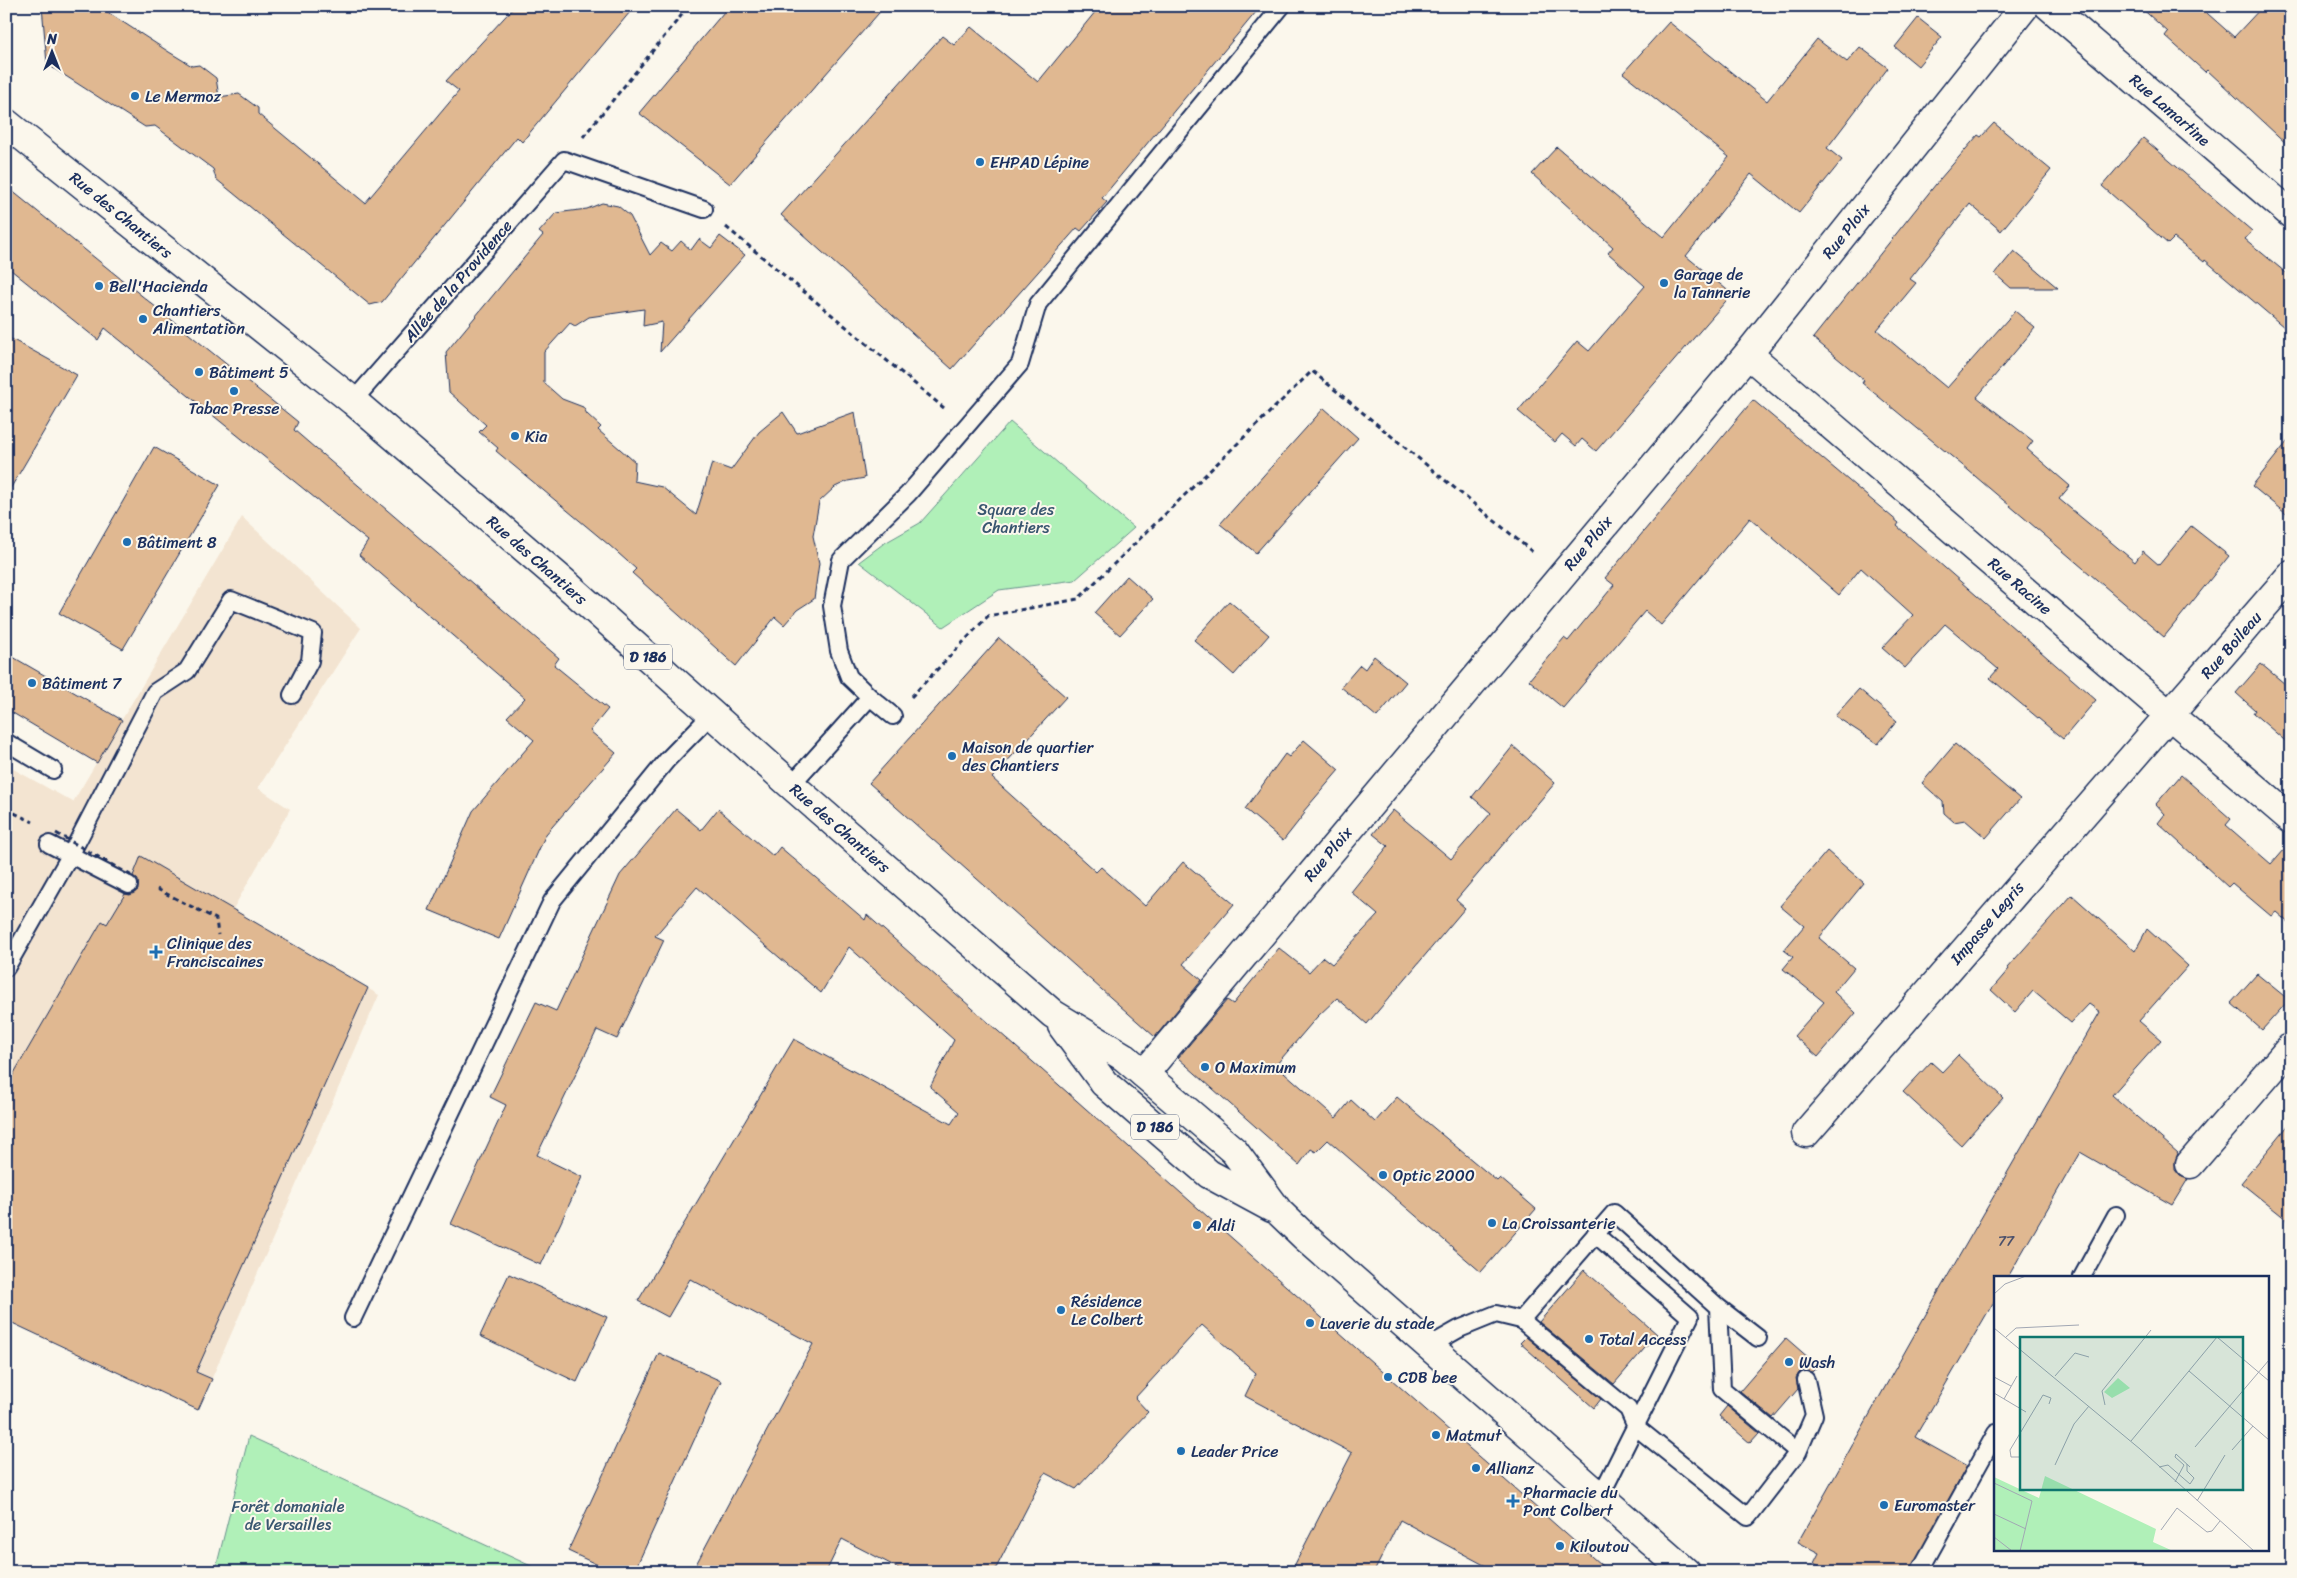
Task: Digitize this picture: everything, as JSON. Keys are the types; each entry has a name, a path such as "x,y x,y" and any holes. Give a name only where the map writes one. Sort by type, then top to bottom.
{"street":[{"name":"Rue Ploix","path":"1144,1074 1748,354 2025,6"},
{"name":"Rue Lamartine","path":"2049,6 2291,214"},
{"name":"Rue des Chantiers","path":"6,123 353,402 565,583 791,785 1053,1014 1124,1057 1234,1151 1280,1212 1304,1236 1686,1572"},
{"name":"Rue Racine","path":"1748,354 2291,819"},
{"name":"Rue Boileau","path":"2170,714 2291,575"},
{"name":"Impasse Legris","path":"1806,1133 2170,714"},
{"name":"Rue des Chantiers","path":"1053,1014 1104,1083 1209,1174 1280,1212"},
{"path":"2190,1164 2291,1048"}],"lane":[{"path":"893,716 870,698 850,677 839,651 832,606 841,560 908,494 1020,364 1038,304 1282,6"},
{"path":"564,160 704,208"},
{"name":"Allée de la Providence","path":"353,402 564,160"},
{"path":"6,968 71,854 155,692 187,671 231,600 313,633 310,661 292,695"},
{"path":"791,785 870,698"},
{"path":"353,1318 552,901 667,760 712,714"},
{"path":"6,742 53,770"},
{"path":"52,838 71,854 134,880"},
{"path":"1521,1320 1614,1213 1718,1307 1758,1338"},
{"path":"2083,1276 2116,1216"},
{"path":"1595,1234 1690,1317 1600,1497"},
{"path":"1718,1307 1722,1389 1798,1452"},
{"path":"1429,1346 1459,1329 1496,1314 1521,1320 1628,1409 1636,1427 1748,1517 1798,1452 1814,1415 1806,1380"},
{"path":"1919,1572 1994,1437"}],"path":[{"path":"564,160 689,6"},
{"path":"704,208 966,427"},
{"path":"893,716 988,616 1078,599 1312,371 1562,575"},
{"path":"52,838 134,880"},
{"path":"149,884 216,920 218,935"}],"shaded area":[{"name":"Clinique des Franciscaines","path":"242,517 361,628 258,788 290,809 233,909 379,995 198,1410 6,1320 6,765 73,802"}],"green space":[{"name":"Square des Chantiers","path":"1010,422 1134,528 1075,580 999,590 943,627 859,562 883,544 920,523"},
{"name":"Forêt domaniale de Versailles","path":"249,1436 544,1572 215,1572"}],"building":[{"path":"42,6 98,6 192,66 199,65 216,78 219,97 239,94 258,108 258,114 365,203 459,91 446,81 515,6 635,6 522,142 517,137 382,302 370,305 216,179 213,169 155,126 145,127 47,64"},
{"path":"729,6 885,6 730,184 639,113"},
{"name":"EHPAD Lépine","path":"1100,6 1261,6 1102,198 1107,202 1081,231 1077,228 952,369 781,215 942,36 954,45 971,27 1038,82"},
{"path":"2139,6 2199,6 2234,37 2263,6 2291,6 2291,148 2207,70 2205,72 2165,36 2168,32"},
{"path":"1918,18 1942,37 1918,66 1895,47"},
{"path":"1669,22 1767,101 1817,39 1847,62 1860,47 1888,68 1827,148 1842,160 1799,213 1751,174 1686,256 1732,294 1596,451 1582,439 1576,446 1562,434 1555,442 1518,411 1577,341 1589,351 1645,286 1608,253 1613,247 1532,174 1557,147 1664,237 1729,157 1623,73"},
{"path":"1994,123 2051,170 2001,231 1970,204 1910,279 1916,283 1877,330 1947,388 2015,311 2035,328 1977,397 2033,441 2027,449 2070,486 2059,499 2135,562 2143,551 2159,565 2191,526 2229,556 2164,637 1962,465 1862,383 1864,380 1813,338 1940,179 1978,135 1981,137"},
{"path":"2143,138 2252,231 2245,239 2291,277 2291,333 2205,260 2204,262 2174,238 2168,244 2102,186"},
{"path":"6,186 298,422 294,430 559,658 554,665 608,709 590,731 616,753 546,834 499,939 429,910 473,811 534,740 507,717 525,698 359,555 368,541 105,328 98,340 6,266"},
{"path":"602,203 618,206 630,216 650,255 661,243 672,251 681,241 691,250 699,239 711,248 720,236 745,255 660,352 662,322 643,326 644,309 589,317 575,326 570,323 544,352 544,383 562,399 583,407 587,414 601,427 598,430 635,462 634,481 662,487 696,515 712,463 731,470 759,432 783,412 797,433 855,412 865,478 848,481 835,487 819,502 813,536 819,563 814,599 797,610 784,625 775,617 736,666 632,573 636,569 496,451 498,448 479,432 486,425 449,392 446,352 543,235 539,232 556,213 587,209"},
{"path":"2014,251 2058,288 2011,288 1995,274"},
{"path":"6,336 77,375 6,496"},
{"path":"1753,400 1899,523 1897,526 2096,700 2063,739 1990,678 1998,669 1945,624 1905,668 1882,648 1913,615 1861,568 1839,595 1750,518 1661,625 1645,611 1563,708 1529,680 1564,638 1568,641 1614,585 1605,578"},
{"path":"1324,408 1358,438 1256,553 1220,524"},
{"path":"2291,437 2291,518 2252,486"},
{"name":"Bâtiment 8","path":"154,447 220,485 123,649 59,613"},
{"path":"1127,576 1153,599 1120,635 1094,613"},
{"path":"1229,601 1269,635 1234,675 1194,640"},
{"path":"999,638 1066,697 992,778 1096,872 1101,867 1145,906 1183,862 1234,904 1183,964 1202,980 1155,1037 869,783"},
{"name":"Bâtiment 7","path":"6,653 122,720 97,763 6,709"},
{"path":"1374,656 1406,682 1377,717 1341,687 1360,665 1365,669"},
{"path":"2261,664 2291,689 2291,746 2253,713 2255,710 2236,693"},
{"path":"1859,689 1897,721 1878,744 1835,716"},
{"path":"1304,740 1339,770 1303,812 1305,813 1283,841 1245,809 1285,754 1289,757"},
{"path":"1955,744 2020,799 1986,838 1965,820 1954,822 1944,813 1943,802 1922,783"},
{"path":"1513,746 1555,783 1456,900 1465,908 1367,1024 1337,998 1317,1017 1276,1065 1336,1118 1351,1100 1375,1122 1397,1097 1497,1181 1500,1178 1536,1209 1481,1272 1328,1140 1316,1152 1311,1149 1299,1165 1178,1058 1227,1000 1233,1004 1279,948 1309,972 1323,957 1332,964 1378,915 1351,892 1388,846 1373,834 1393,810 1451,859 1491,813 1472,797"},
{"path":"2181,775 2231,819 2226,825 2271,864 2291,841 2291,925 2276,912 2271,916 2232,883 2228,887 2158,823 2165,814 2156,804"},
{"path":"676,809 701,830 718,809 773,856 780,847 865,920 867,915 1609,1572 1497,1572 1400,1520 1374,1572 1291,1572 1352,1453 1245,1396 1256,1373 1202,1325 1135,1398 1148,1412 1076,1489 1045,1473 994,1572 906,1572 842,1539 826,1572 692,1572 813,1344 690,1279 668,1317 638,1301 794,1039 951,1124 959,1112 930,1087 954,1040 849,947 821,993 697,887 655,936 664,940 617,1039 597,1030 537,1155 582,1177 541,1265 451,1224 506,1105 490,1097 536,1002 556,1011 620,875"},
{"path":"1827,851 1864,883 1819,938 1854,968 1834,992 1856,1013 1818,1057 1794,1036 1824,1002 1783,969 1793,957 1784,950 1804,926 1780,906"},
{"path":"141,856 368,988 196,1372 212,1379 198,1410 6,1320 6,1087 102,921 107,924 125,894 130,895 138,890 138,880 133,876"},
{"path":"2072,895 2135,951 2147,929 2188,966 2139,1021 2161,1040 2112,1095 2178,1153 2175,1161 2175,1170 2180,1176 2188,1179 2172,1205 2080,1152 2009,1276 1994,1276 1994,1301 1915,1437 1967,1466 1909,1572 1830,1572 1814,1563 1819,1553 1798,1542 1935,1298 2100,1012 2089,1004 2071,1023 2033,991 2015,1012 1991,990 2009,969 2007,968"},
{"path":"2257,974 2289,1000 2262,1030 2231,1003"},
{"path":"1958,1055 2003,1098 1961,1145 1903,1092 1931,1062 1942,1072"},
{"path":"2291,1122 2291,1223 2241,1183"},
{"name":"Total Access","path":"1584,1270 1657,1334 1614,1384 1539,1322"},
{"path":"509,1274 607,1317 577,1382 480,1336"},
{"path":"1526,1337 1601,1399 1594,1408 1520,1343"},
{"name":"Wash","path":"1786,1338 1818,1366 1812,1372 1804,1370 1799,1373 1796,1378 1798,1389 1773,1418 1740,1391"},
{"path":"659,1353 721,1381 634,1572 613,1572 568,1551"},
{"path":"1727,1406 1759,1433 1750,1443 1719,1416"}],"place":[{"name":"Le Mermoz","path":"135,96"},
{"name":"EHPAD Lépine","path":"980,162"},
{"name":"Garage de la Tannerie","path":"1664,283"},
{"name":"Bell'Hacienda","path":"99,286"},
{"name":"Chantiers Alimentation","path":"143,319"},
{"name":"Bâtiment 5","path":"199,372"},
{"name":"Tabac Presse","path":"234,391"},
{"name":"Kia","path":"515,436"},
{"name":"Bâtiment 8","path":"127,542"},
{"name":"Bâtiment 7","path":"32,683"},
{"name":"Maison de quartier des Chantiers","path":"952,756"},
{"name":"Clinique des Franciscaines","path":"156,952"},
{"name":"O Maximum","path":"1205,1067"},
{"name":"Optic 2000","path":"1383,1175"},
{"name":"La Croissanterie","path":"1492,1223"},
{"name":"Aldi","path":"1197,1225"},
{"name":"Résidence Le Colbert","path":"1061,1310"},
{"name":"Laverie du stade","path":"1310,1323"},
{"name":"Total Access","path":"1589,1339"},
{"name":"Wash","path":"1789,1362"},
{"name":"CDB bee","path":"1388,1377"},
{"name":"Matmut","path":"1436,1435"},
{"name":"Leader Price","path":"1181,1451"},
{"name":"Allianz","path":"1476,1468"},
{"name":"Pharmacie du Pont Colbert","path":"1513,1501"},
{"name":"Euromaster","path":"1884,1505"},
{"name":"Kiloutou","path":"1560,1546"}]}
